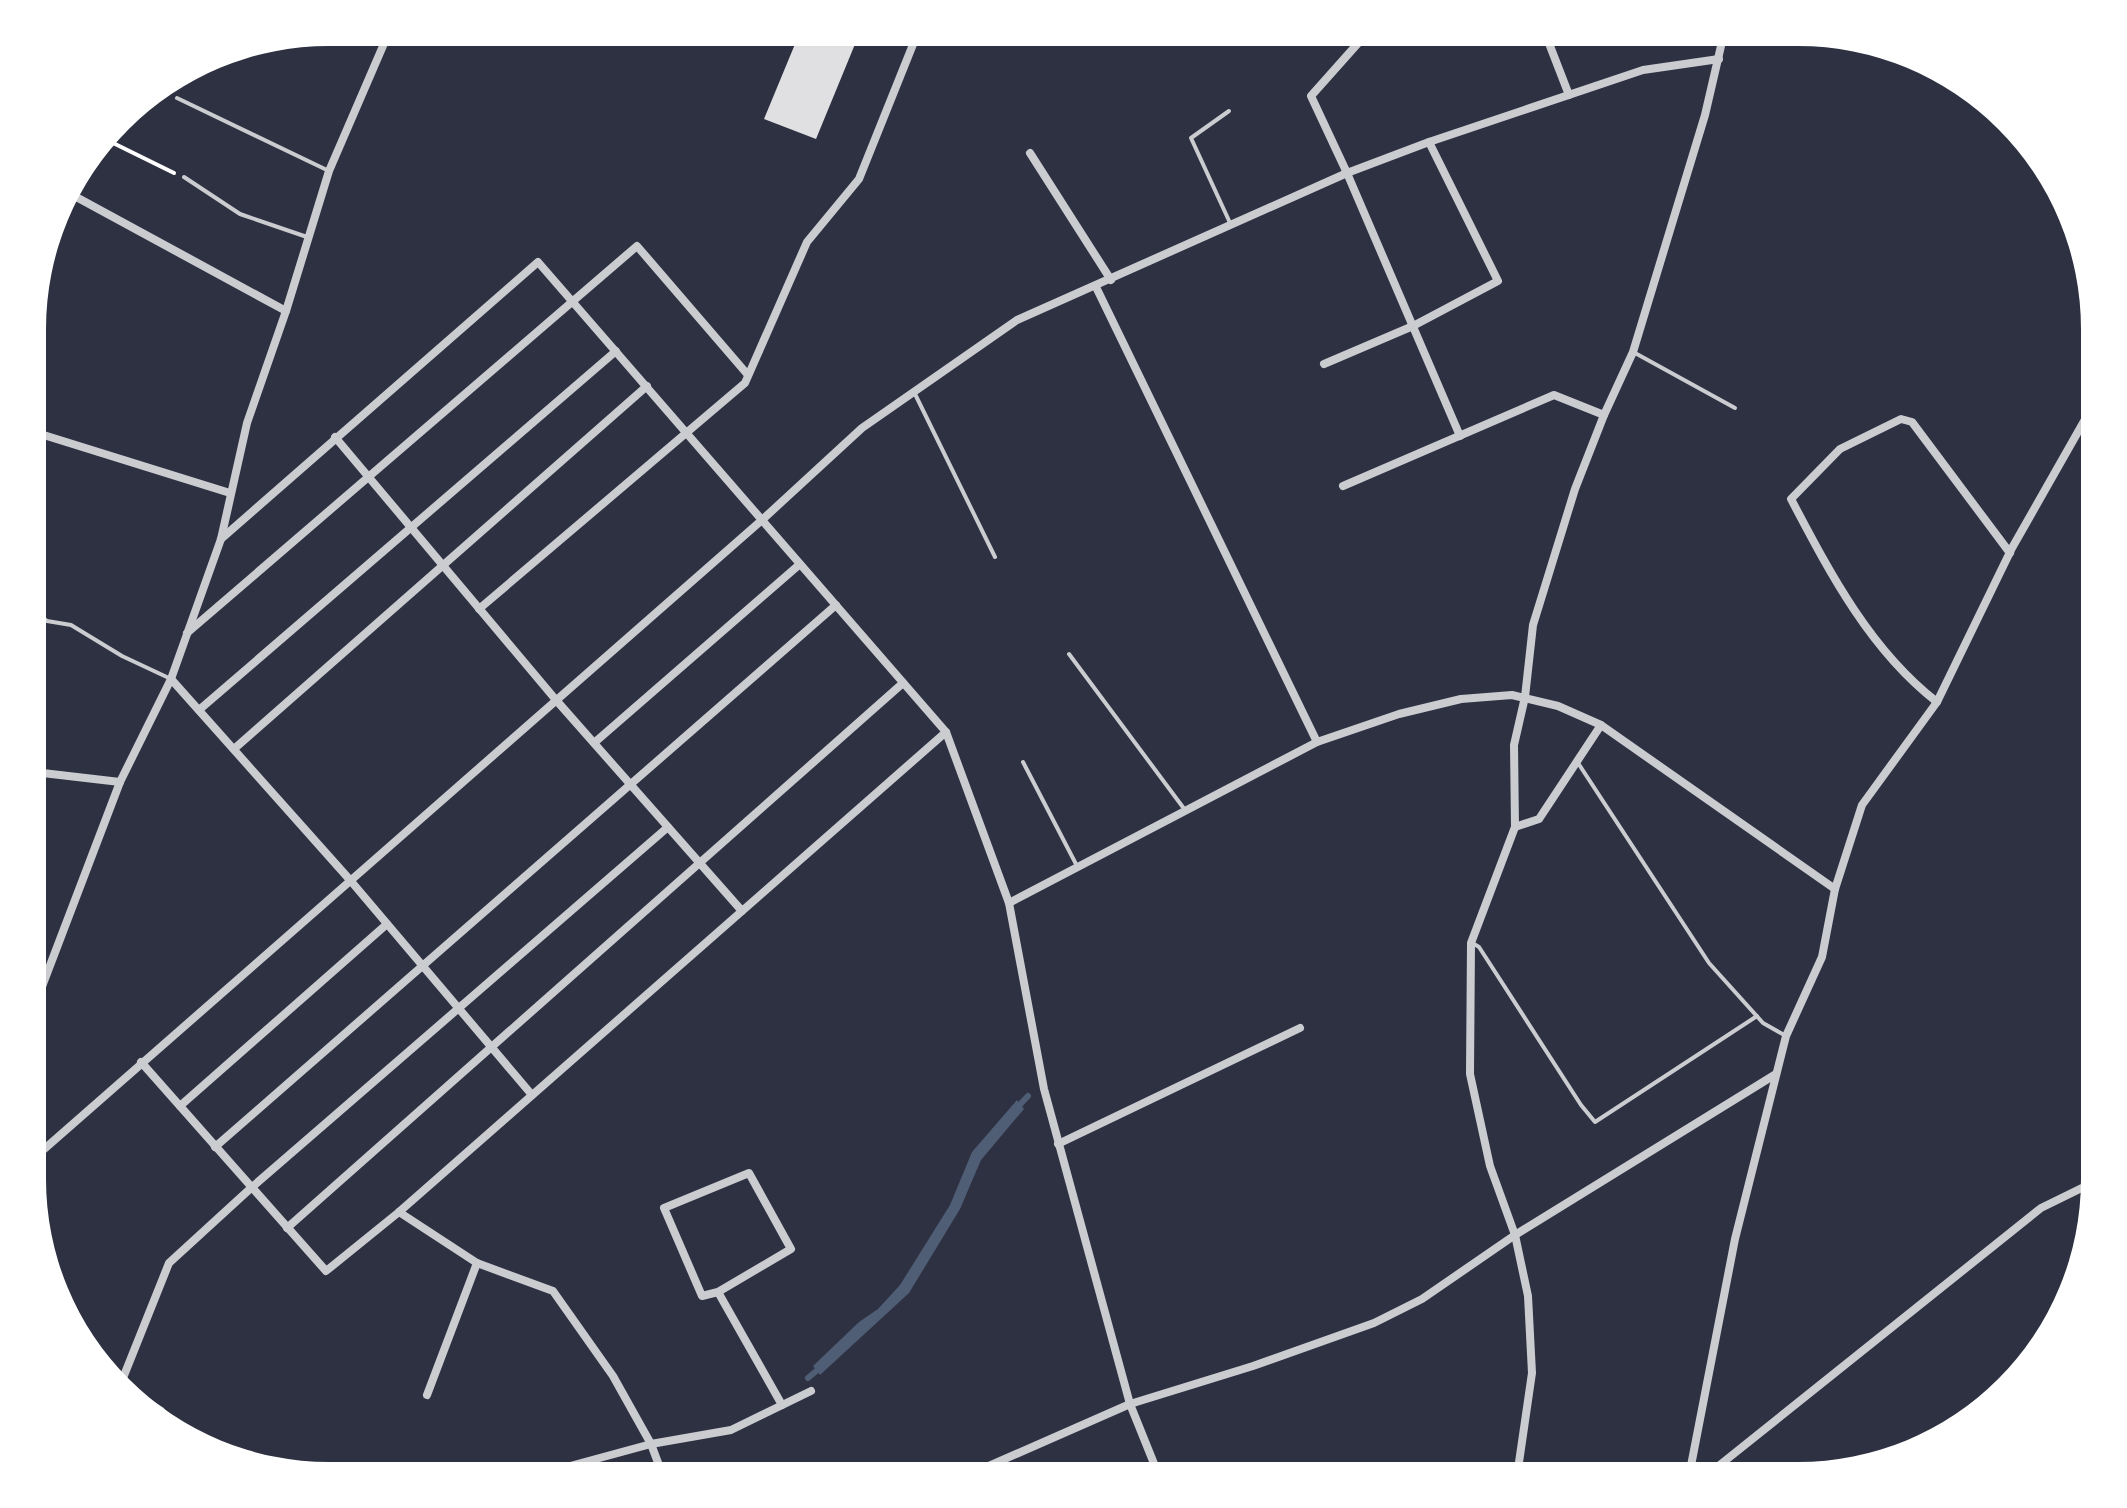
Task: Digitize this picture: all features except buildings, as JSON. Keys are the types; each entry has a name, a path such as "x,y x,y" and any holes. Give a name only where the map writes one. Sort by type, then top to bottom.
{"street":[{"path":"47,974 120,782 171,679 221,539 247,423 286,311 329,171 383,46"},
{"path":"479,609 745,383 807,242 859,179 912,46"},
{"path":"1355,47 1311,96 1460,436"},
{"path":"1550,47 1569,95"},
{"path":"1519,1462 1532,1373 1528,1296 1515,1235 1490,1166 1470,1074 1471,943 1515,827 1514,745 1525,697 1533,625 1575,489 1633,352 1705,115 1721,47"},
{"path":"47,1146 762,520 862,428 1017,320 1347,173 1429,142 1643,70 1719,59"},
{"path":"1324,364 1413,326 1498,281 1429,142"},
{"path":"1030,153 1111,280"},
{"path":"78,198 286,311"},
{"path":"187,633 637,246 748,375"},
{"path":"221,539 538,262 946,732 1009,903 1044,1089 1058,1144 1130,1404 1153,1462"},
{"path":"1096,287 1317,742"},
{"path":"199,710 616,351"},
{"path":"234,749 647,386"},
{"path":"1343,486 1554,395 1604,415"},
{"path":"1937,702 1913,683 1871,635 1824,561 1791,499 1840,449 1901,419 1912,422 2010,553"},
{"path":"1692,1462 1735,1239 1786,1036 1822,957 1835,889 1862,805 1937,702 2010,553 2080,428"},
{"path":"46,436 230,493"},
{"path":"335,437 556,700 742,911"},
{"path":"594,743 800,564"},
{"path":"215,1147 836,605"},
{"path":"171,679 350,880 532,1095"},
{"path":"287,1228 903,683"},
{"path":"1009,903 1317,742 1399,714 1461,699 1512,695 1558,706 1601,725 1835,889"},
{"path":"1515,827 1539,819 1601,725"},
{"path":"141,1062 326,1271 399,1212 946,732"},
{"path":"47,773 120,782"},
{"path":"124,1374 169,1263 251,1188 668,827"},
{"path":"180,1106 387,924"},
{"path":"1058,1144 1300,1028"},
{"path":"1006,1461 1130,1404 1253,1366 1374,1323 1422,1299 1515,1235 1777,1074"},
{"path":"749,1173 791,1249 718,1292 702,1296 664,1208 749,1173"},
{"path":"1724,1462 2041,1208 2080,1189"},
{"path":"399,1212 477,1263 553,1291 613,1376 657,1461"},
{"path":"427,1395 477,1263"},
{"path":"718,1292 782,1405"},
{"path":"588,1461 651,1444 731,1430 811,1391"}],"lane":[{"path":"177,98 329,171"},
{"path":"1229,111 1191,138 1231,226"},
{"path":"184,177 240,214 309,238"},
{"path":"1633,352 1735,408"},
{"path":"914,392 995,557"},
{"path":"46,621 71,625 122,656 171,679"},
{"path":"1069,654 1185,810"},
{"path":"1023,762 1077,866"},
{"path":"1577,762 1709,963 1763,1023 1786,1036"},
{"path":"1471,943 1479,947 1595,1122 1757,1016"}],"path":[{"path":"115,144 184,177"}],"water":[{"path":"1017,1100 1024,1109 981,1160 960,1209 909,1293 820,1375 813,1366 859,1322 878,1309 900,1285 950,1205 972,1152"}],"waterway":[{"path":"1016,1109 1028,1096"},
{"path":"808,1378 821,1367"}]}
